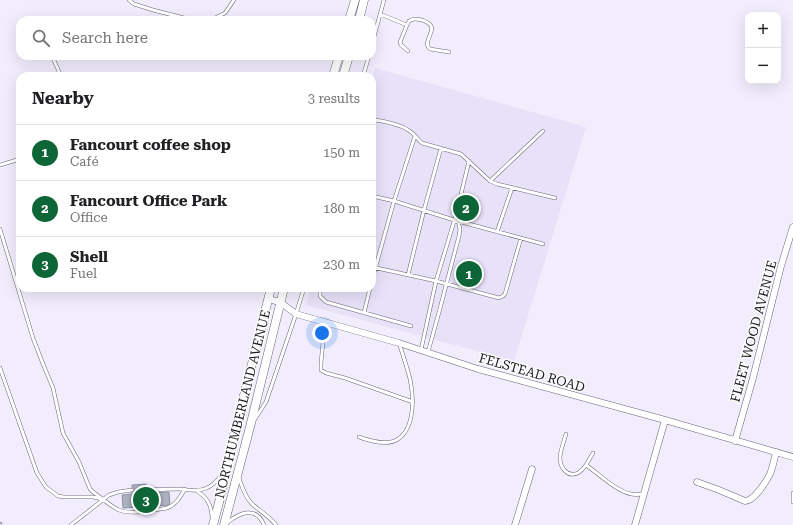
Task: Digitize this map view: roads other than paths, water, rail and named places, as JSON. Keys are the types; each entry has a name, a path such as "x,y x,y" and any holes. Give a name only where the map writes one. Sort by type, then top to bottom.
{"main road":[{"path":"350,16 355,0"},
{"path":"360,16 364,0"},
{"path":"334,72 337,60"},
{"path":"344,72 347,60"},
{"name":"NORTHUMBERLAND AVENUE","path":"213,525 270,292"},
{"name":"NORTHUMBERLAND AVENUE","path":"224,525 238,476 283,292"}],"street":[{"name":"FLEET WOOD AVENUE","path":"735,441 753,378 781,266 793,227"},
{"name":"FELSTEAD ROAD","path":"268,299 280,302 296,314 399,343 478,368 793,457"},
{"path":"636,525 665,420"},
{"path":"697,482 745,501 749,501 755,495 769,474 776,452"},
{"path":"514,525 532,469"}],"lane":[{"path":"129,0 134,4 176,16"},
{"path":"218,16 225,12 234,0"},
{"path":"376,29 384,0"},
{"path":"380,14 407,25"},
{"path":"408,51 401,46 400,42 409,21 416,18 432,26 427,43 428,48 430,50 449,52"},
{"path":"54,60 59,72"},
{"path":"364,72 368,60"},
{"path":"376,121 406,128 422,143 461,154 490,181 512,188 555,198"},
{"path":"490,181 543,131"},
{"path":"376,260 415,136"},
{"path":"408,275 441,148"},
{"path":"0,165 16,160"},
{"path":"421,350 436,280 456,220 469,162"},
{"path":"498,232 512,188"},
{"path":"376,197 543,244"},
{"path":"428,352 459,236 460,229 456,220"},
{"path":"0,229 16,282"},
{"path":"376,267 436,280 499,298 505,294 522,238"},
{"path":"445,251 454,254"},
{"path":"19,292 33,338 53,388 62,433 79,462 90,489 124,512 145,511 171,507 185,489"},
{"path":"250,427 266,402 303,292"},
{"path":"320,292 322,300 326,302 411,326"},
{"path":"364,313 369,292"},
{"path":"325,322 320,363 321,370 413,402"},
{"path":"359,437 382,443 398,440 409,425 413,402 410,379 399,343"},
{"path":"0,368 37,473 46,487 58,496 93,497 103,499"},
{"path":"566,434 560,457 562,468 565,472 568,474 578,473 593,453"},
{"path":"586,464 624,492 644,494"},
{"path":"146,489 196,490 210,487 226,470"},
{"path":"238,476 248,499 252,504 267,514 276,525"},
{"path":"72,525 109,495 132,490"},
{"path":"196,490 205,496 208,501 212,513 213,525"},
{"path":"793,493 793,502"},
{"path":"224,525 238,515 250,513 260,517 264,525"}],"place":[{"name":"Fancourt Office Park","path":"466,208"},
{"name":"Fancourt coffee shop","path":"469,274"},
{"name":"Shell","path":"146,500"}]}
